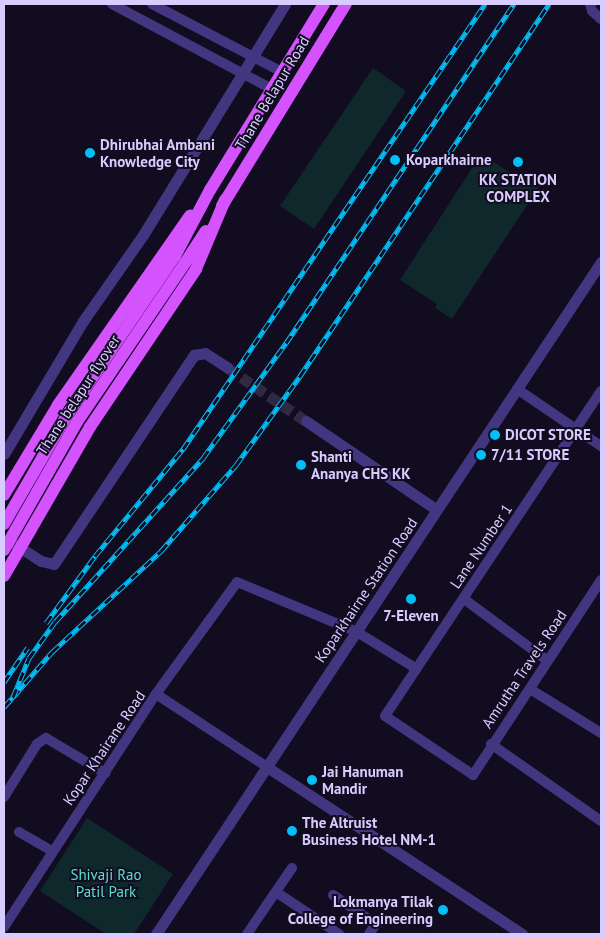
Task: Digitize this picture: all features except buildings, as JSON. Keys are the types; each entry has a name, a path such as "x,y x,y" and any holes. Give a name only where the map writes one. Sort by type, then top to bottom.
{"main road":[{"name":"Thane Belapur Road","path":"210,190 324,4"},
{"name":"Thane Belapur Road","path":"226,200 346,4"},
{"path":"180,259 210,190"},
{"path":"4,495 58,405 165,248 210,190"},
{"path":"180,259 226,200"},
{"path":"4,576 7,562 20,547 90,426 196,269 226,200"},
{"name":"Thane belapur flyover","path":"4,524 67,415 180,259"},
{"name":"Thane belapur flyover","path":"4,550 78,422 180,259"}],"street":[{"path":"112,4 272,89"},
{"path":"152,4 282,72"},
{"path":"4,454 83,322 143,235 241,72 286,4"},
{"path":"590,4 592,11 601,19"},
{"name":"Koparkhairne Station Road","path":"156,934 601,262"},
{"path":"4,538 41,561 54,564 194,355 205,353 228,368"},
{"path":"517,389 601,446"},
{"name":"Lane Number 1","path":"472,775 385,716 601,392"},
{"path":"306,421 438,510"},
{"name":"Amrutha Travels Road","path":"472,775 601,580"},
{"path":"156,694 238,582 357,632 417,669"},
{"path":"464,598 548,660"},
{"path":"530,689 601,732"},
{"name":"Kopar Khairane Road","path":"4,927 156,694 267,767"},
{"path":"4,797 37,744 46,738 104,773"},
{"path":"491,744 601,821"},
{"path":"267,767 522,934"},
{"path":"19,832 52,852"},
{"path":"247,934 292,868"},
{"path":"276,892 338,934"},
{"path":"333,895 376,924 369,934"}],"green space":[{"path":"373,68 406,91 314,229 280,206"},
{"path":"481,154 520,179 522,176 539,187 452,319 435,308 437,304 400,280"},
{"name":"Shivaji Rao Patil Park","path":"87,818 173,874 134,934 106,934 40,891"}],"tunnel":[{"path":"228,368 306,421"}],"railway":[{"path":"46,623 95,556 183,449 485,4"},
{"path":"4,707 13,697 29,658 55,622 203,458 286,343 514,4"},
{"path":"13,697 52,652 161,551 236,465 300,376 549,4"},
{"path":"4,682 28,647"}],"place":[{"name":"Dhirubhai Ambani Knowledge City","path":"90,153"},
{"name":"Koparkhairne","path":"395,160"},
{"name":"KK STATION COMPLEX","path":"518,162"},
{"name":"DICOT STORE","path":"495,435"},
{"name":"7/11 STORE","path":"481,455"},
{"name":"Shanti Ananya CHS KK","path":"301,465"},
{"name":"7-Eleven","path":"411,599"},
{"name":"Jai Hanuman Mandir","path":"312,780"},
{"name":"The Altruist Business Hotel NM-1","path":"292,831"},
{"name":"Lokmanya Tilak College of Engineering","path":"443,910"}]}
